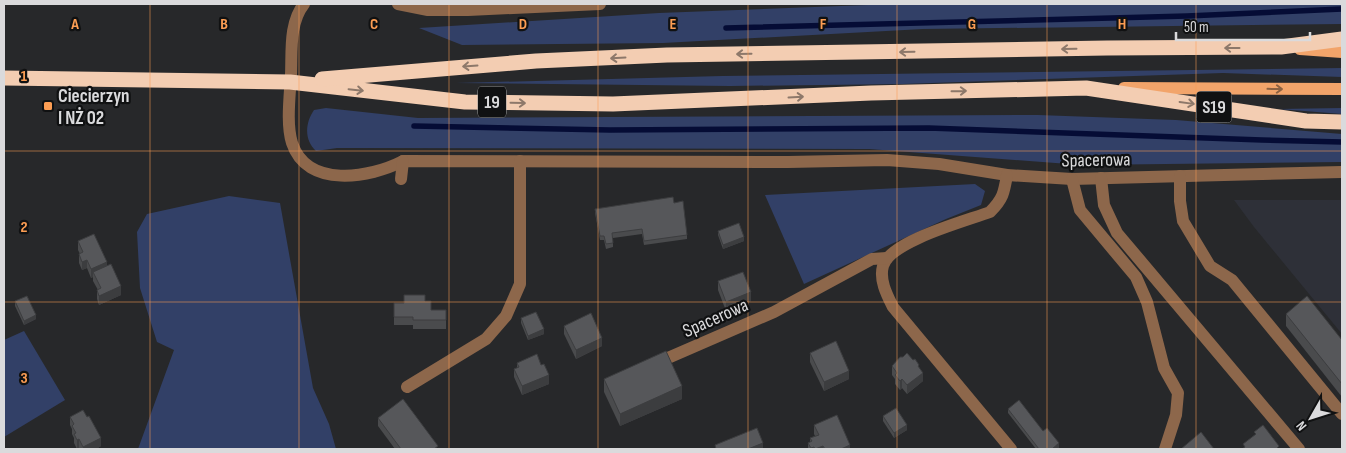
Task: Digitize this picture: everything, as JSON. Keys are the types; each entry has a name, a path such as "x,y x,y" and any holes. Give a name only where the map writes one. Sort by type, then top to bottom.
{"highway":[{"path":"1281,47 1342,39"},
{"name":"19","path":"290,82 408,71 667,55 1281,47"},
{"name":"19","path":"4,78 290,82 465,102 613,104 871,93 1086,88"},
{"name":"S19","path":"1086,88 1306,121 1342,122"}],"main road":[{"path":"1281,47 1342,52"},
{"path":"1086,88 1342,89"}],"street":[{"path":"304,4 297,15 293,29 290,82 292,144 300,158 312,168 326,174 347,176 369,172 403,161 778,162 886,160 932,163 1007,175"},
{"path":"398,4 428,10 468,10 600,4"},
{"path":"401,179 403,161"},
{"path":"407,387 486,339 506,316 520,284 520,161"},
{"name":"Spacerowa","path":"647,367 774,312 872,259 887,258 897,249 913,240 990,212 1004,195 1007,175 1072,179 1342,172"},
{"path":"1180,176 1180,201 1183,221 1210,266 1232,280 1342,414"},
{"path":"1101,178 1104,205 1117,234 1300,449"},
{"path":"1072,179 1080,210 1136,277 1148,302 1164,368 1178,393 1176,416 1165,449"},
{"path":"887,258 882,274 886,292 893,307 1011,449"}],"shaded area":[{"path":"894,4 1342,4 1342,24 923,29 663,43 462,45 419,28 659,13"},
{"path":"1342,68 1342,77 1223,73 903,84 730,86 456,83 722,76"},
{"path":"326,108 418,118 1038,115 1176,120 1342,134 1342,162 1082,165 869,149 337,148 316,151 309,142 307,131 309,120 314,110"},
{"path":"1342,108 1342,114 1279,109"},
{"path":"975,184 985,191 981,205 804,284 765,195"},
{"path":"229,196 280,203 313,388 329,424 336,449 138,449 174,350 157,342 140,288 137,232 147,214"},
{"path":"1234,200 1342,200 1342,334 1254,227"},
{"path":"24,331 65,400 4,437 4,340"}],"building":[{"path":"673,197 674,203 683,201 687,235 644,241 642,229 612,233 613,243 606,244 604,236 600,236 595,209"},
{"path":"739,223 744,237 723,245 718,231"},
{"path":"94,234 107,262 91,269 87,260 82,262 79,254 83,252 78,241"},
{"path":"111,264 121,286 99,296 97,290 101,288 93,272"},
{"path":"743,272 751,292 726,302 718,281"},
{"path":"404,295 425,295 425,301 431,301 431,310 446,310 446,320 413,320 413,317 394,317 394,303 404,303"},
{"path":"27,296 36,315 24,321 15,301"},
{"path":"1307,296 1342,340 1342,384 1286,314"},
{"path":"536,312 544,329 528,336 521,318"},
{"path":"591,313 602,338 576,350 564,326"},
{"path":"836,341 849,371 824,382 810,353"},
{"path":"666,351 682,386 620,414 604,379"},
{"path":"907,353 913,360 915,359 923,373 907,385 895,375 897,373 892,366 900,357"},
{"path":"537,354 541,365 544,364 549,375 522,386 514,369 519,367 517,363"},
{"path":"403,399 438,446 434,449 401,449 378,418"},
{"path":"1019,400 1043,431 1047,428 1059,443 1052,449 1039,449 1008,409"},
{"path":"896,408 907,425 894,433 883,416"},
{"path":"83,410 87,417 89,416 101,438 83,447 74,434 76,433 72,426 74,424 70,417"},
{"path":"837,415 850,445 841,449 825,449 823,446 815,449 814,447 811,448 808,443 812,441 810,438 819,435 814,425"},
{"path":"1263,425 1279,446 1276,449 1242,449 1245,447 1243,444 1256,434 1254,432"},
{"path":"757,428 763,443 748,449 716,449 715,445"},
{"path":"1201,432 1214,449 1181,449"}],"waterway":[{"path":"726,28 1187,16 1342,9"},
{"path":"414,126 610,130 929,128 1342,142"}],"place":[{"name":"Ciecierzyn I NŻ 02","path":"48,106"}]}
